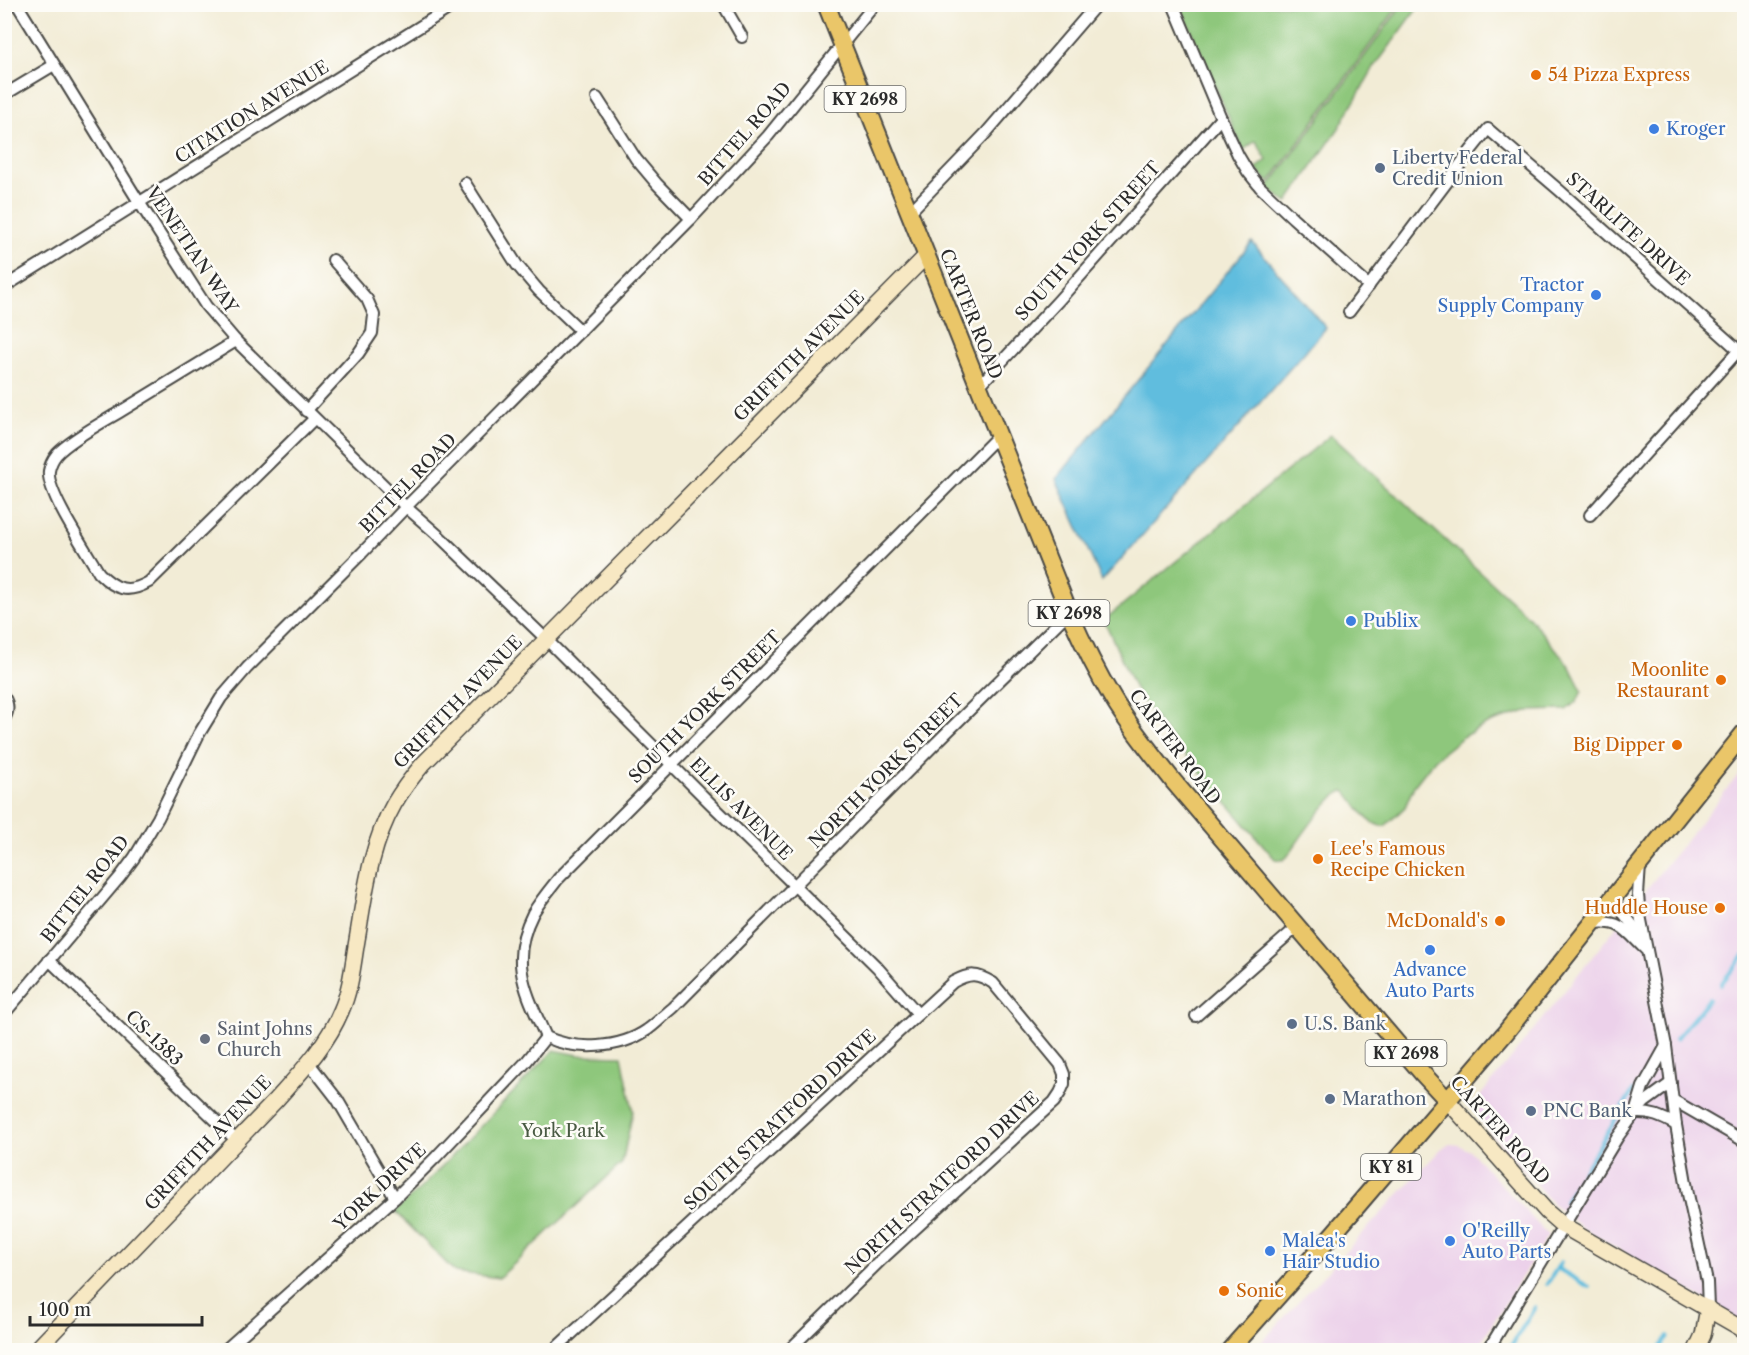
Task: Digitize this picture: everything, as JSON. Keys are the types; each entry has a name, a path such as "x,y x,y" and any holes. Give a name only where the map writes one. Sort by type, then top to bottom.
{"main road":[{"name":"CARTER ROAD","path":"826,4 1069,612 1099,675 1140,739 1174,782 1448,1101"},
{"name":"KY 81","path":"1230,1350 1448,1101 1595,923 1744,733"}],"street":[{"name":"VENETIAN WAY","path":"17,4 206,306 236,341 406,507"},
{"name":"CITATION AVENUE","path":"4,287 456,4"},
{"path":"723,4 742,37"},
{"name":"BITTEL ROAD","path":"4,1014 134,858 158,818 199,734 222,698 247,668 691,219 768,136 875,4"},
{"path":"910,213 986,133 1097,4"},
{"path":"1173,4 1238,155 1260,187 1370,286 1349,312"},
{"path":"4,95 54,65"},
{"path":"597,98 636,159 691,219"},
{"name":"SOUTH YORK STREET","path":"979,386 1221,118"},
{"name":"STARLITE DRIVE","path":"1370,286 1488,129 1742,352"},
{"path":"465,183 517,265 538,291 581,331"},
{"name":"GRIFFITH AVENUE","path":"36,1350 185,1196 309,1063 332,1029 342,1009 348,988 369,871 379,837 393,805 423,764 927,255"},
{"path":"236,341 107,419 66,446 52,462 49,480 57,499 99,573 108,582 123,589 139,588 171,562 310,415 358,354 372,333 374,315 367,299 333,260"},
{"path":"1590,515 1742,352"},
{"name":"SOUTH YORK STREET","path":"546,1037 526,993 520,961 522,944 534,910 558,879 671,763 998,435"},
{"name":"ELLIS AVENUE","path":"406,507 546,639 877,967 918,1014"},
{"name":"NORTH YORK STREET","path":"546,1037 568,1043 604,1046 647,1030 673,1008 1069,612"},
{"path":"4,697 8,702 8,708 4,720"},
{"path":"1640,865 1638,895 1646,949 1666,1046 1688,1194 1707,1282 1708,1308 1703,1335 1696,1350"},
{"path":"1613,900 1638,932 1646,949"},
{"path":"1595,923 1617,923 1646,949"},
{"path":"1196,1017 1297,927"},
{"name":"CS-1383","path":"49,960 236,1140"},
{"name":"SOUTH STRATFORD DRIVE","path":"554,1350 953,982 963,976 984,977 993,983 1031,1028"},
{"name":"NORTH STRATFORD DRIVE","path":"789,1350 882,1259 1032,1123 1060,1093 1064,1084 1064,1074 1060,1064 1031,1028"},
{"name":"YORK DRIVE","path":"225,1350 395,1198 526,1062 546,1037"},
{"path":"1635,1113 1643,1086 1666,1046"},
{"path":"309,1063 337,1099 395,1198"},
{"path":"1488,1350 1612,1145 1645,1102 1671,1083"},
{"path":"1673,1100 1744,1141"},
{"name":"CARTER ROAD","path":"1448,1101 1547,1212 1563,1226 1744,1330"},
{"path":"1635,1113 1646,1112 1658,1115 1676,1125"}],"shaded area":[{"path":"1744,768 1744,1323 1583,1228 1554,1205 1483,1124 1478,1114 1477,1100"},
{"path":"1450,1144 1459,1145 1470,1151 1548,1235 1476,1350 1254,1350 1441,1149"}],"green space":[{"path":"1180,5 1399,5 1269,183 1256,169 1267,160 1256,141 1243,150"},
{"path":"1402,5 1420,5 1373,69 1339,128 1287,203 1268,188"},
{"path":"1331,435 1529,617 1570,667 1582,691 1577,701 1566,710 1527,711 1489,723 1464,736 1435,759 1414,786 1405,807 1385,826 1378,825 1367,818 1345,791 1339,794 1323,809 1283,860 1275,859 1159,724 1134,687 1104,620"},
{"name":"York Park","path":"554,1050 579,1055 622,1056 633,1111 622,1163 499,1278 455,1272 395,1211 424,1185"}],"water":[{"path":"1252,242 1326,328 1102,581 1056,479"}],"waterway":[{"path":"1721,984 1744,955"},
{"path":"1676,1039 1709,999"},
{"path":"1565,1201 1633,1091"},
{"path":"1547,1284 1561,1262"},
{"path":"1557,1268 1589,1287"},
{"path":"1509,1350 1535,1307"},
{"path":"1659,1350 1668,1336"}],"place":[{"name":"54 Pizza Express","path":"1536,75"},
{"name":"Kroger","path":"1654,129"},
{"name":"Liberty Federal Credit Union","path":"1380,168"},
{"name":"Tractor Supply Company","path":"1596,295"},
{"name":"Publix","path":"1351,621"},
{"name":"Moonlite Restaurant","path":"1721,680"},
{"name":"Big Dipper","path":"1677,745"},
{"name":"Lee's Famous Recipe Chicken","path":"1318,859"},
{"name":"Huddle House","path":"1720,908"},
{"name":"McDonald's","path":"1500,921"},
{"name":"Advance Auto Parts","path":"1430,950"},
{"name":"U.S. Bank","path":"1292,1024"},
{"name":"Saint Johns Church","path":"205,1039"},
{"name":"Marathon","path":"1330,1099"},
{"name":"PNC Bank","path":"1531,1111"},
{"name":"O'Reilly Auto Parts","path":"1450,1241"},
{"name":"Malea's Hair Studio","path":"1270,1251"},
{"name":"Sonic","path":"1224,1291"}]}
